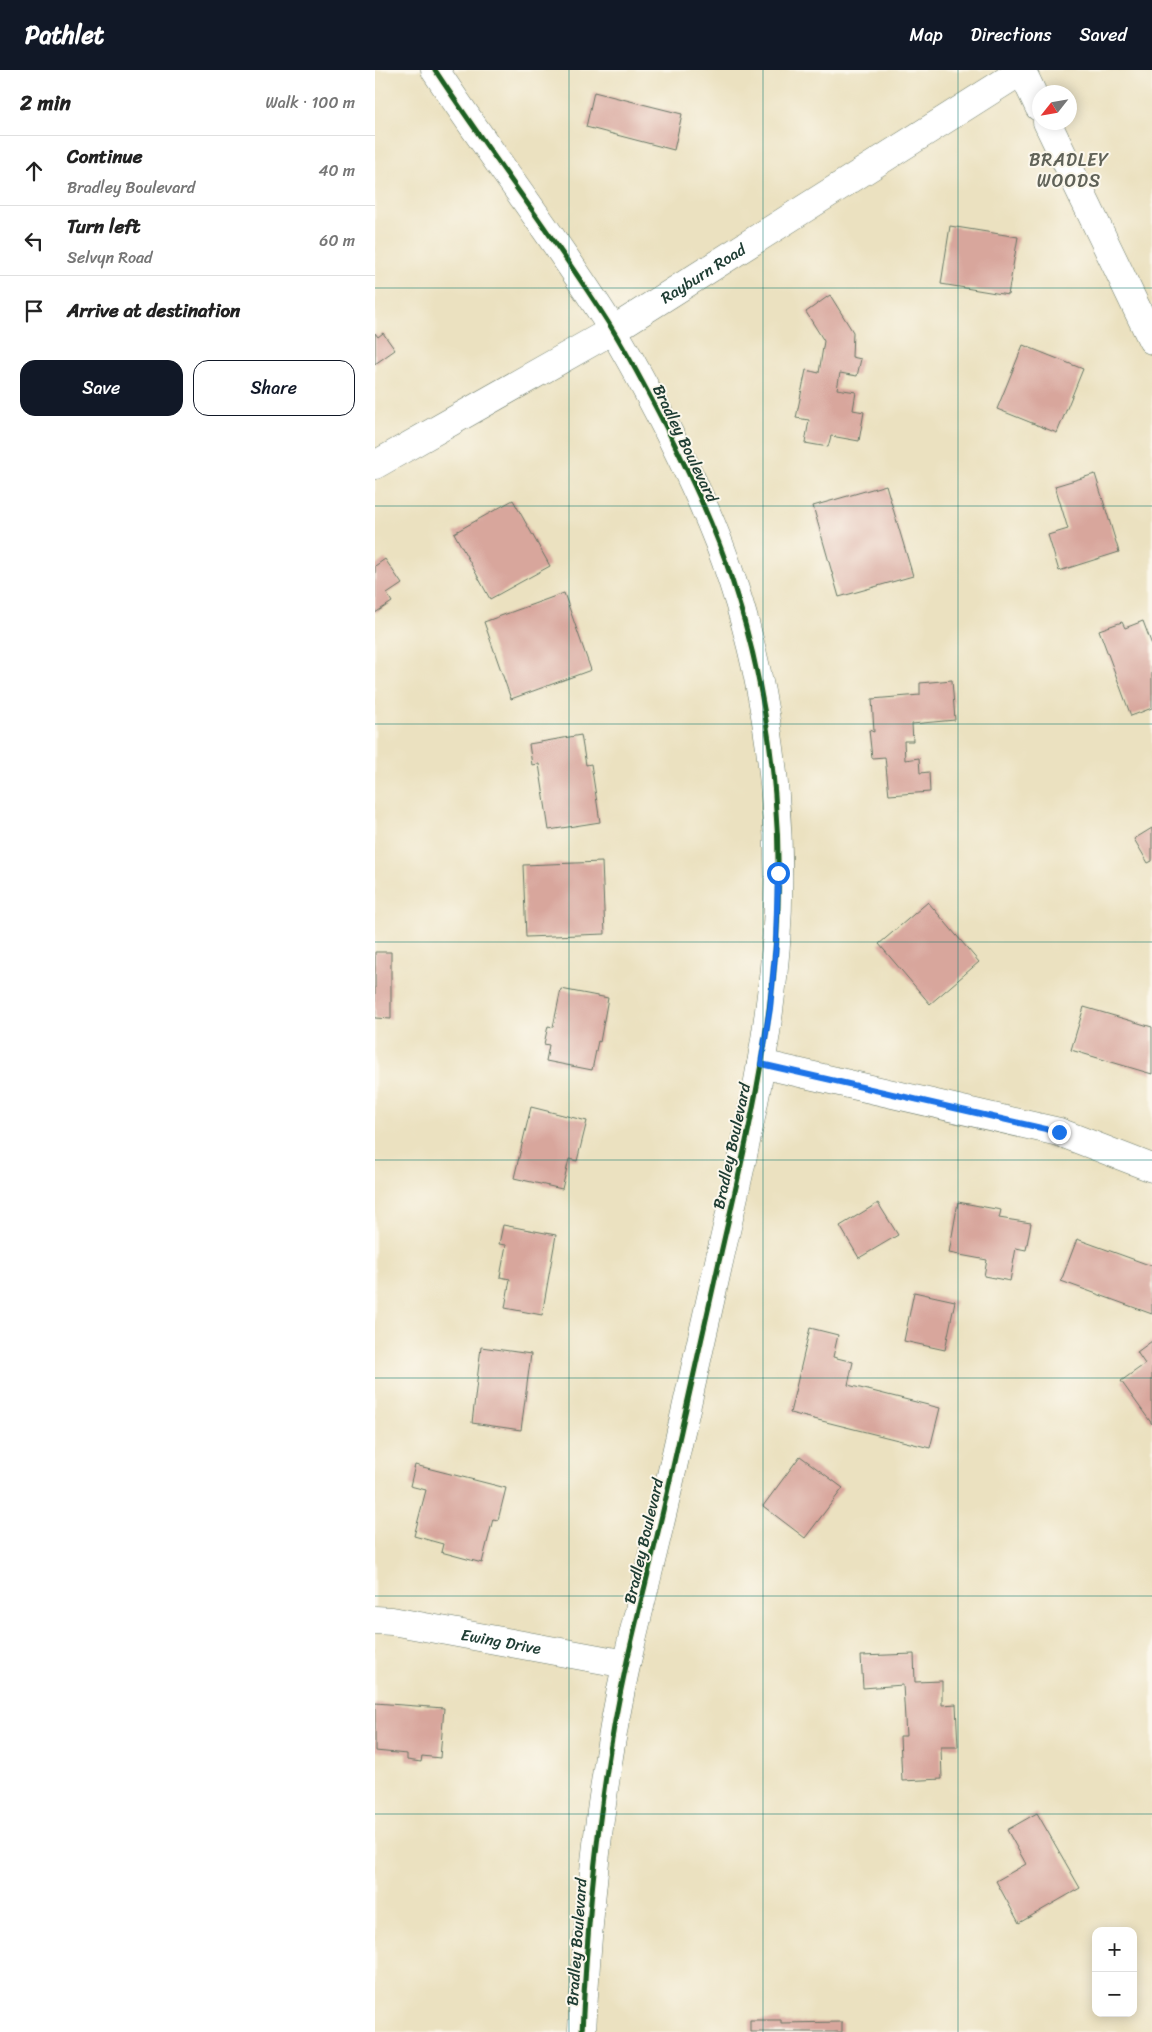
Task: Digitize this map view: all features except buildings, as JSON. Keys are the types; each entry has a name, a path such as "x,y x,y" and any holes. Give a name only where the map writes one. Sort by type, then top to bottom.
{"main road":[{"name":"Bradley Boulevard","path":"435,70 613,330 646,388 704,506 732,579 753,656 767,729 773,784 778,873 776,944 770,1008 747,1135 668,1490 626,1664 603,1789 596,1840 582,2032"},
{"name":"Rayburn Road","path":"375,465 613,330 1023,70"},
{"path":"1023,70 1032,91"},
{"path":"1051,130 1152,340"},
{"path":"761,1064 1059,1132 1152,1168"},
{"name":"Ewing Drive","path":"375,1620 392,1621 626,1664"}],"cycle path":[{"path":"435,70 611,327 653,402 693,483 725,560 747,632 760,685 769,739 775,794 778,848 778,903 769,1011 740,1171 627,1661 609,1753 592,1892 582,2032"}],"district":[{"name":"BRADLEY WOODS","path":"1069,170"}],"route":[{"path":"778,873 776,944 770,1008 761,1064 1059,1132"}]}
